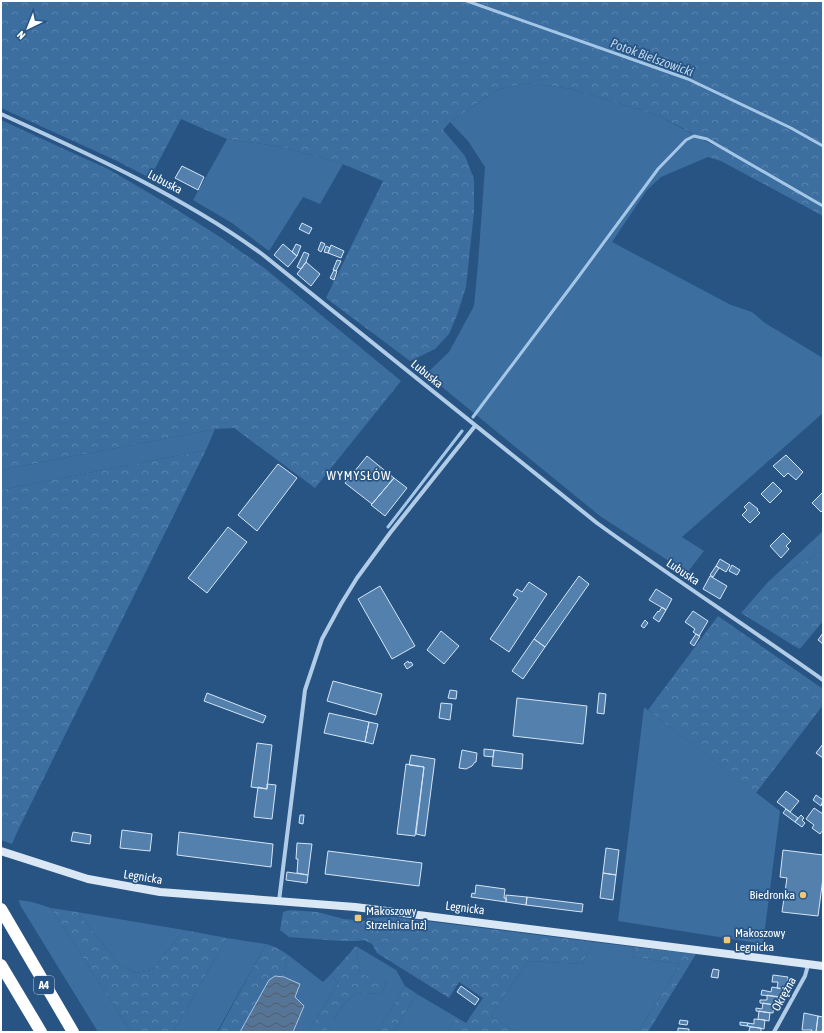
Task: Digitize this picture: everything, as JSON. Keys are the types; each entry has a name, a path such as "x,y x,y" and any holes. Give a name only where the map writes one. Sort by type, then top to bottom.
{"highway":[{"name":"A4","path":"1,909 73,1032"},
{"name":"A4","path":"1,965 41,1032"}],"main road":[{"name":"Legnicka","path":"1,850 88,879 160,892 404,912 823,966"}],"street":[{"name":"Lubuska","path":"1,114 105,162 216,222 262,254 597,523 823,680"},
{"path":"279,901 305,690 322,639 357,578 390,533 475,426"},
{"name":"Okrężna","path":"774,1032 805,976 808,964"}],"green space":[{"path":"1,1 823,1 823,216 721,161 708,157 715,145 657,115 572,89 525,83 497,90 450,122 443,130 465,156 474,179 474,212 466,287 449,334 435,349 410,361 326,298 383,181 343,164 283,147 227,139 181,119 150,178 115,160 1,108"},
{"path":"525,83 572,89 657,115 715,146 708,157 661,177 647,190 612,242 731,305 752,312 765,323 823,358 823,413 682,537 704,551 687,573 600,516 426,374 449,352 474,306 478,264 485,167 468,141 450,122 497,90"},
{"path":"1,120 110,170 220,237 263,267 401,381 315,488 234,428 215,429 1,470"},
{"path":"227,139 283,147 343,164 320,204 303,197 269,251 232,223 193,200"},
{"path":"215,429 206,450 1,490 1,470"},
{"path":"206,450 19,828 1,818 1,490"},
{"path":"823,531 823,551 768,582"},
{"path":"823,551 823,621 800,649 741,613 768,582"},
{"path":"718,616 823,689 823,705 756,793 648,710"},
{"path":"644,707 780,811 763,944 618,921"},
{"path":"1,818 19,828 12,844 1,840"},
{"path":"19,900 32,902 51,908 131,1032 98,1032 20,905"},
{"path":"51,908 77,912 120,965 136,973 152,970 184,930 227,938 173,1032 131,1032"},
{"path":"290,910 317,912 344,919 367,921 367,918 393,917 594,942 582,964 528,961 491,1016 516,1032 448,1032 456,1017 466,1023 483,998 459,982 449,998 377,953 372,944 364,940 341,941 289,937 280,930 283,912"},
{"path":"77,912 184,930 152,970 136,973 120,965"},
{"path":"227,938 266,944 217,1032 173,1032"},
{"path":"594,942 635,947 632,957 680,964 638,1032 516,1032 491,1016 528,961 582,964"},
{"path":"266,944 287,954 284,977 275,976 269,980 240,1032 218,1032"},
{"path":"356,946 396,970 405,986 377,1032 326,1032 342,1006 356,993 381,994 387,981 360,975"},
{"path":"356,946 360,974 387,981 381,994 356,993 342,1006 326,1032 308,1032 338,983 331,974"},
{"path":"635,947 696,954 648,1032 638,1032 680,964 632,957"},
{"path":"287,954 323,982 331,974 338,983 308,1032 293,1032 304,1006 295,997 284,977"},
{"path":"405,986 417,994 394,1032 377,1032"},
{"path":"417,994 456,1017 448,1032 394,1032"}],"water":[{"path":"275,976 284,977 300,984 295,997 304,1006 293,1032 240,1032 269,980"}],"building":[{"path":"182,166 204,177 198,190 175,178"},
{"path":"302,223 312,228 309,234 299,229"},
{"path":"321,242 325,244 321,252 318,250"},
{"path":"283,244 297,256 288,267 274,255"},
{"path":"296,244 301,246 297,256 292,252"},
{"path":"331,245 344,251 341,258 328,253"},
{"path":"326,246 330,248 328,253 324,252"},
{"path":"304,252 309,254 301,269 297,267"},
{"path":"337,260 341,261 336,271 333,270"},
{"path":"306,262 320,274 311,286 297,274"},
{"path":"334,270 337,271 334,280 330,278"},
{"path":"786,455 803,472 796,480 788,473 784,477 773,466"},
{"path":"367,456 394,478 372,504 345,483"},
{"path":"278,464 297,478 257,531 238,515"},
{"path":"394,478 407,488 385,516 371,505"},
{"path":"773,482 782,491 770,503 761,494"},
{"path":"823,492 823,510 821,512 812,503"},
{"path":"749,502 758,509 757,510 760,513 750,523 742,515 747,510 744,507"},
{"path":"228,527 247,542 207,593 188,578"},
{"path":"783,533 791,541 786,546 789,549 781,558 770,546"},
{"path":"720,559 730,565 726,572 716,566"},
{"path":"732,565 740,570 737,575 729,571"},
{"path":"716,566 719,568 713,577 710,575"},
{"path":"579,576 589,584 545,647 534,639"},
{"path":"710,576 727,586 720,599 703,589"},
{"path":"529,582 547,594 509,652 490,639 518,598 513,595 517,589 522,592"},
{"path":"380,586 415,646 392,659 358,599"},
{"path":"656,589 672,599 666,610 649,600"},
{"path":"662,607 666,610 659,622 653,618"},
{"path":"693,611 708,621 699,636 693,632 695,629 685,622"},
{"path":"645,620 648,623 644,628 641,626"},
{"path":"441,631 459,646 444,664 427,650"},
{"path":"823,633 823,644 818,640"},
{"path":"696,634 700,636 694,646 690,643"},
{"path":"534,639 545,647 523,679 512,671"},
{"path":"408,661 413,665 407,669 404,664"},
{"path":"333,681 382,694 376,715 327,701"},
{"path":"450,690 457,691 456,699 448,698"},
{"path":"207,693 266,716 263,723 204,701"},
{"path":"599,693 606,694 604,714 597,713"},
{"path":"517,698 587,706 583,744 513,736"},
{"path":"441,703 452,704 450,720 439,718"},
{"path":"329,713 369,722 365,742 324,733"},
{"path":"369,722 378,724 373,744 365,742"},
{"path":"257,743 272,745 267,789 251,787"},
{"path":"823,744 823,758 816,753"},
{"path":"484,749 494,750 493,757 484,756"},
{"path":"462,750 477,753 476,762 466,769 459,768"},
{"path":"494,750 523,754 522,769 492,766"},
{"path":"411,755 435,759 425,836 416,834 424,767 409,765"},
{"path":"406,764 424,767 415,836 397,834"},
{"path":"267,784 276,785 272,819 254,817 258,787 267,789"},
{"path":"786,791 799,801 790,812 777,802"},
{"path":"816,795 823,800 821,806 813,800"},
{"path":"814,808 823,814 823,830 820,834 812,828 814,825 806,819"},
{"path":"786,809 798,818 795,822 783,813"},
{"path":"300,815 304,815 303,824 299,823"},
{"path":"801,815 804,818 802,820 805,823 802,827 795,822"},
{"path":"122,830 152,834 150,851 120,848"},
{"path":"73,832 91,835 90,844 71,841"},
{"path":"179,832 273,844 271,867 177,855"},
{"path":"297,843 312,844 308,875 297,873"},
{"path":"606,848 619,850 616,875 603,873"},
{"name":"Biedronka","path":"783,850 823,855 823,878 818,916 782,912 787,878 780,877"},
{"path":"328,851 422,863 419,886 325,874"},
{"path":"287,872 308,875 307,883 286,880"},
{"path":"603,873 616,875 613,900 600,898"},
{"path":"476,885 505,889 504,898 506,898 506,902 471,897 472,893 475,894"},
{"path":"506,895 527,897 526,905 506,902"},
{"path":"527,897 583,904 582,912 526,905"},
{"path":"713,969 719,970 718,978 711,977"},
{"path":"773,975 788,977 787,989 777,988 778,982 772,982"},
{"path":"461,986 479,999 475,1005 457,992"},
{"path":"772,987 783,989 782,997 761,995 762,990 771,992"},
{"path":"767,995 778,997 777,1005 760,1003 760,1000 767,1000"},
{"path":"763,1003 774,1005 773,1013 756,1011 756,1008 762,1009"},
{"path":"759,1011 770,1013 769,1021 758,1019"},
{"path":"804,1013 818,1016 816,1032 811,1031 812,1030 802,1030"},
{"path":"818,1016 823,1017 823,1031 821,1032 816,1032"},
{"path":"754,1019 765,1020 764,1029 747,1026 748,1023 754,1024"},
{"path":"680,1020 688,1021 687,1025 679,1024"},
{"path":"740,1022 748,1023 747,1026 740,1025"},
{"path":"750,1027 761,1028 761,1032 747,1032 749,1031"},
{"path":"678,1028 689,1029 689,1032 678,1032"}],"waterway":[{"name":"Potok Bielszowicki","path":"467,1 688,79 791,128 823,146"},
{"path":"473,417 658,169 686,140 694,136 707,139 823,206"},
{"path":"388,527 462,431"}],"place":[{"name":"Biedronka","path":"803,895"},
{"name":"Makoszowy Strzelnica [nż]","path":"358,918"},
{"name":"Makoszowy Legnicka","path":"727,940"}],"district":[{"name":"WYMYSŁÓW","path":"359,475"}]}
